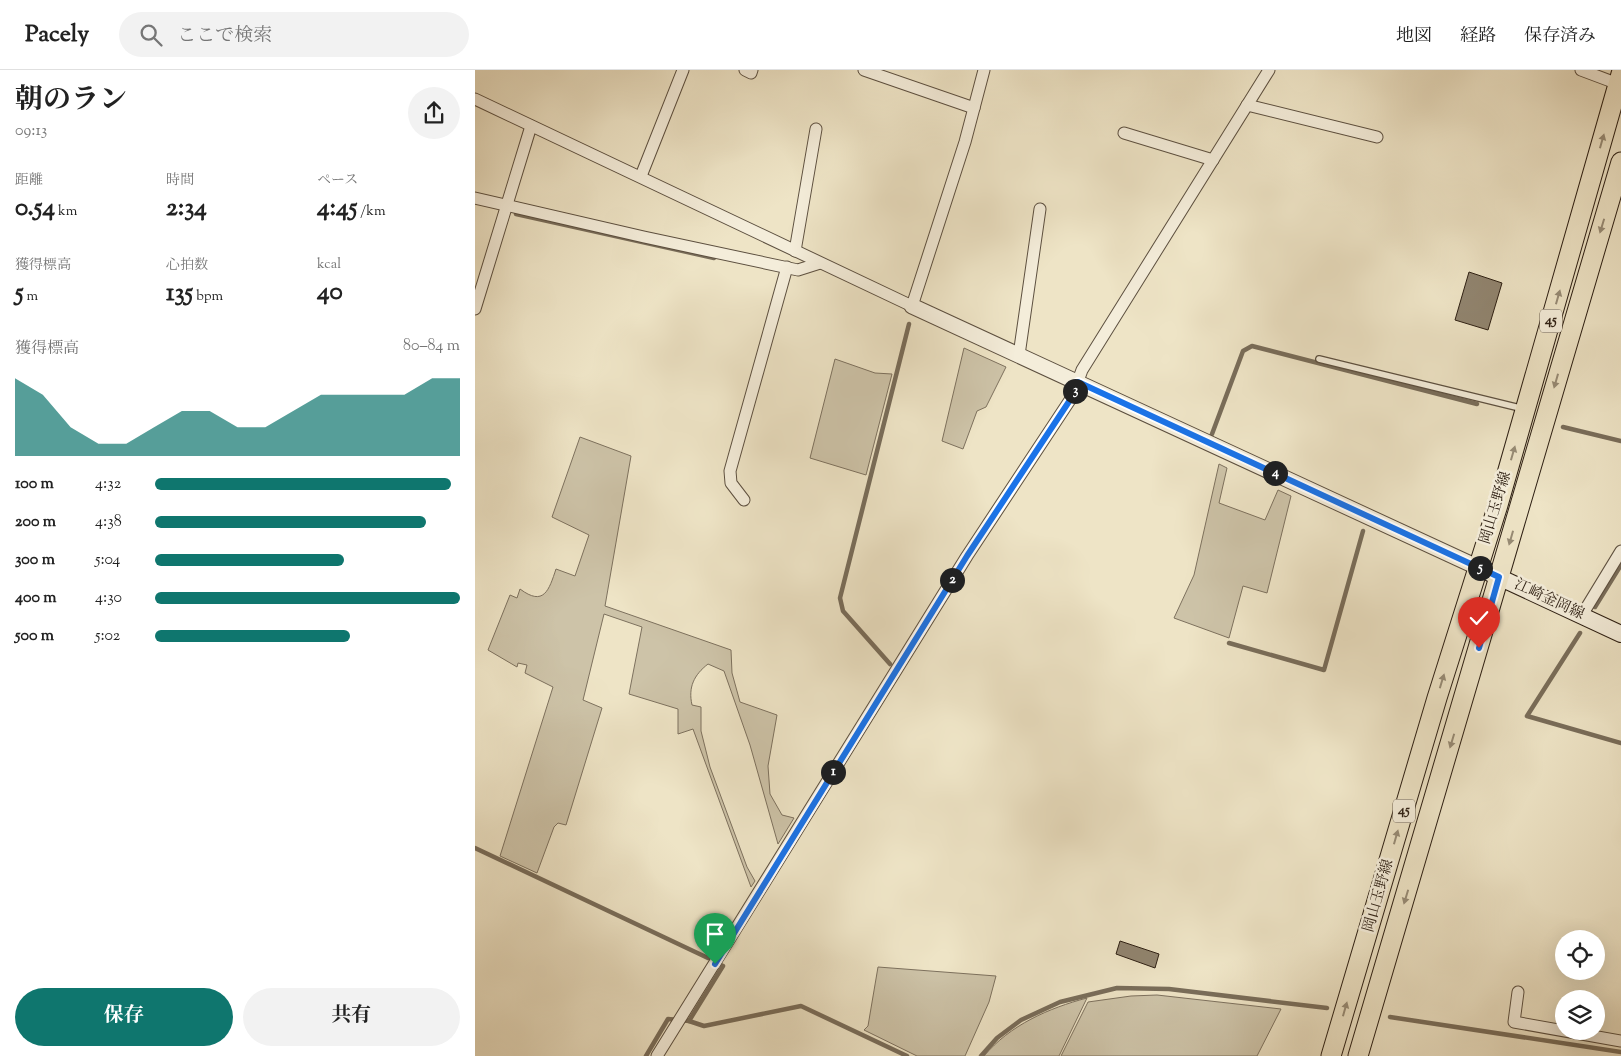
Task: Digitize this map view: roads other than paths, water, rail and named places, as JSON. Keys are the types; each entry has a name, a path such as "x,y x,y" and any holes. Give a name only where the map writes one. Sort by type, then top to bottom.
{"main road":[{"name":"岡山玉野線","path":"1331,1056 1477,566 1526,410 1620,81"},
{"name":"岡山玉野線","path":"1358,1056 1621,162"},
{"name":"江崎金岡線","path":"1477,566 1621,634"}],"street":[{"path":"641,176 683,70"},
{"path":"745,70 751,73 752,70"},
{"path":"864,70 974,108"},
{"path":"912,306 965,142 984,70"},
{"path":"657,1056 962,564 1072,397 1082,370 1269,70"},
{"path":"1581,70 1620,81"},
{"path":"475,99 912,306 1477,566"},
{"path":"1247,105 1377,137"},
{"path":"475,309 531,126"},
{"path":"795,251 816,129"},
{"path":"1124,133 1213,160"},
{"path":"475,198 708,252 798,270 820,263"},
{"path":"1019,355 1040,208"},
{"path":"744,500 731,483 730,471 787,267"},
{"path":"1582,615 1621,551"},
{"path":"1519,992 1514,1022 1621,1041"}],"lane":[{"path":"1319,359 1526,410"}],"waterway":[{"path":"516,214 714,258"},
{"path":"890,664 843,611 840,598 909,324"},
{"path":"1212,434 1243,351 1252,346 1477,404"},
{"path":"1563,427 1621,441"},
{"path":"1229,643 1324,670 1363,531"},
{"path":"1595,607 1621,565"},
{"path":"1580,633 1527,716 1621,743"},
{"path":"475,848 708,958"},
{"path":"689,1021 723,966 721,965"},
{"path":"981,1056 997,1038 1021,1020 1060,1002 1117,988 1169,989 1327,1008"},
{"path":"646,1056 668,1019 689,1021 704,1026 801,1006 907,1056"},
{"path":"1390,1017 1621,1052"}]}
